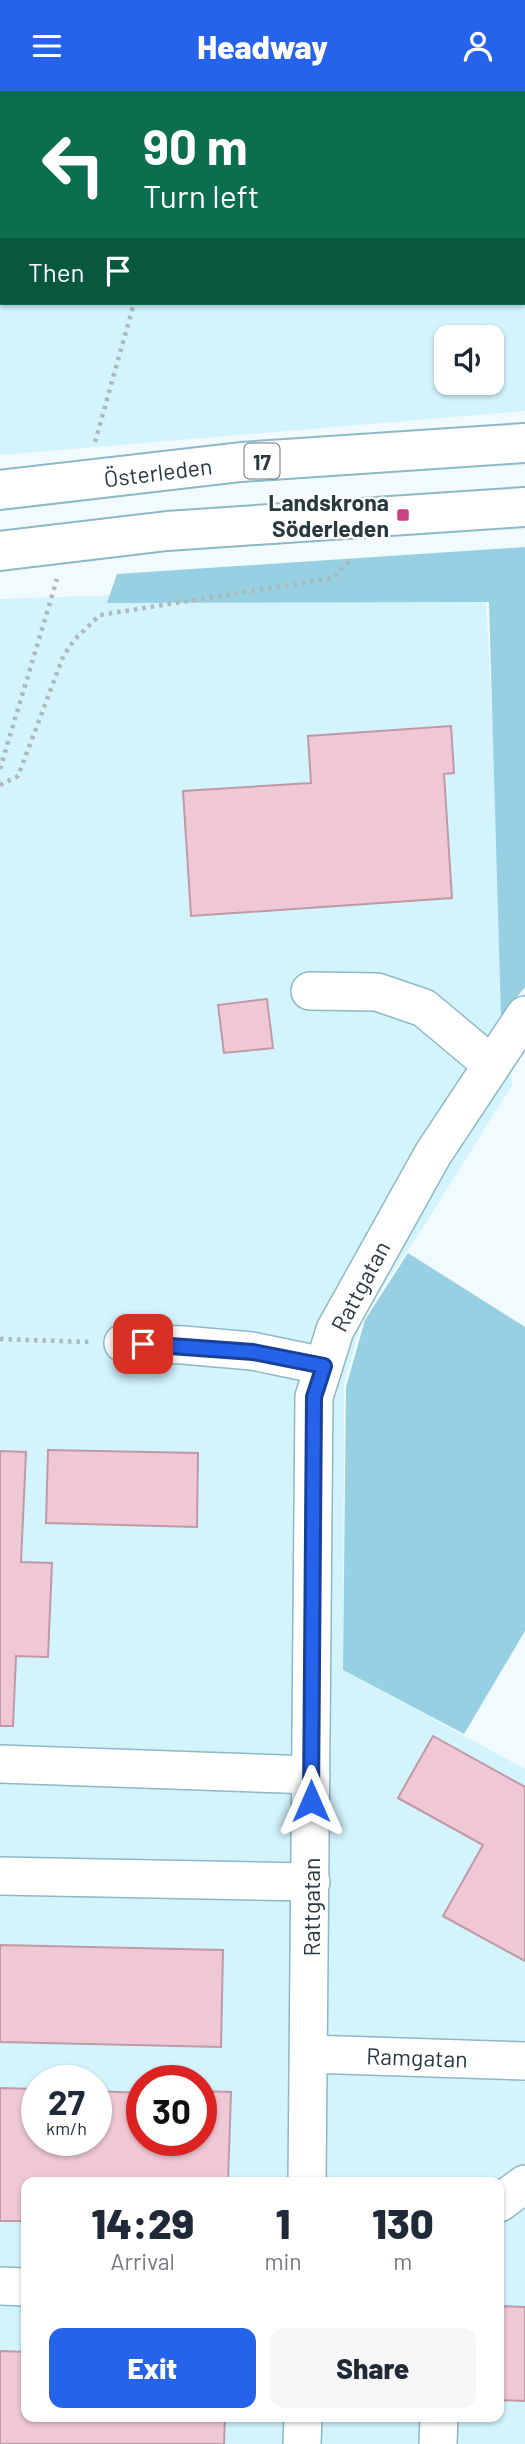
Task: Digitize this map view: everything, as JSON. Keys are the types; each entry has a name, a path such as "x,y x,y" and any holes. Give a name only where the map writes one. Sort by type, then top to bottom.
{"main road":[{"name":"Österleden","path":"0,490 242,462 525,443"},
{"path":"0,551 167,531 525,507"}],"street":[{"path":"310,991 377,992 424,1008 492,1065"},
{"name":"Rattgatan","path":"307,2177 314,1397 335,1330 433,1154 525,1015"},
{"path":"123,1343 183,1345 253,1352 324,1366"},
{"path":"0,1765 312,1775"},
{"path":"0,1876 311,1882"},
{"name":"Ramgatan","path":"309,2054 525,2061"},
{"path":"504,2199 525,2184"},
{"path":"0,2286 21,2287"},
{"path":"302,2444 303,2422"},
{"path":"438,2444 439,2422"}],"path":[{"path":"95,442 133,305"},
{"path":"0,785 18,776 63,657 74,640 100,615 334,578 351,559"},
{"path":"0,769 57,579"},
{"path":"0,1339 123,1343"}],"shaded area":[{"path":"0,305 525,305 525,411 0,455"},
{"path":"525,547 525,987 501,1017 489,602 107,603 117,574"},
{"path":"485,583 512,1085 420,1232 363,1316 344,1385 343,1670 525,1769 525,2444 0,2444 0,599"},
{"path":"408,1253 525,1327 525,1631 464,1734 343,1670 346,1387 365,1320"}],"building":[{"path":"451,726 454,773 444,774 452,898 191,916 183,791 311,783 308,736"},
{"path":"267,999 273,1048 224,1053 218,1005"},
{"path":"48,1450 198,1453 197,1527 46,1523"},
{"path":"0,1451 26,1452 21,1562 52,1563 48,1657 16,1656 13,1726 0,1726"},
{"path":"433,1736 525,1787 525,1961 443,1916 483,1845 398,1798"},
{"path":"0,1945 223,1950 221,2047 0,2042"},
{"path":"0,2088 21,2089 21,2156 112,2156 112,2092 126,2092 126,2156 217,2156 217,2092 231,2092 228,2177 21,2177 21,2221 0,2221"},
{"path":"504,2306 525,2307 525,2401 504,2400"},
{"path":"0,2351 21,2352 21,2422 225,2422 224,2444 0,2444"}],"place":[{"name":"Landskrona Söderleden","path":"403,515"}],"route":[{"path":"143,1344 253,1352 324,1366 314,1397 311,1801"}]}
